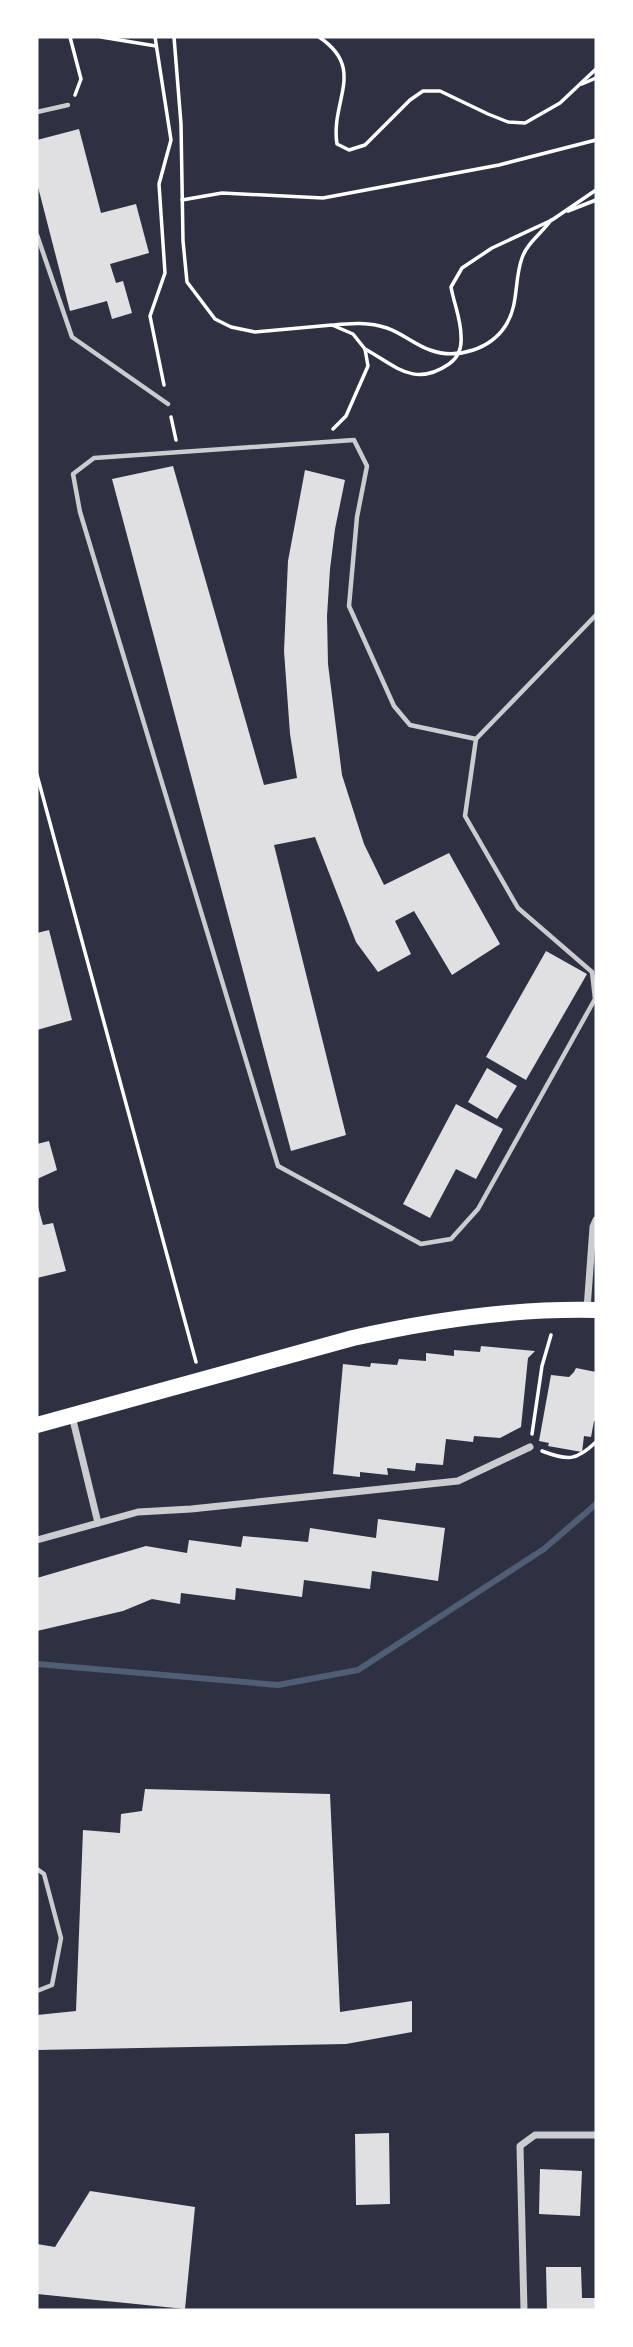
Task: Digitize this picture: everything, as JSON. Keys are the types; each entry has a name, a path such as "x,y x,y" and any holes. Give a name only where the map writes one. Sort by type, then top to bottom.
{"main road":[{"path":"37,1425 353,1338 404,1327 472,1316 592,1310"}],"street":[{"path":"592,1310 593,1227 596,1220"},
{"path":"72,1416 98,1523"},
{"path":"37,1540 138,1513 458,1481 530,1447"},
{"path":"524,2310 520,2146 535,2135 596,2135"}],"lane":[{"path":"37,112 68,105"},
{"path":"37,235 72,337 168,404"},
{"path":"477,739 410,725 394,706 349,606 357,517 367,466 354,439 94,458 73,474 80,512 278,1167 421,1244 451,1239 478,1209 595,999 592,972 518,908 465,816 477,739 596,615"},
{"path":"37,1869 44,1874 61,1938 52,1984 37,1991"}],"path":[{"path":"68,105 78,92 80,79 70,37"},
{"path":"101,37 156,46"},
{"path":"155,37 171,139 159,184 165,272 150,316 178,452"},
{"path":"174,37 181,124 187,282 215,319 231,327 255,332 355,322 388,329 432,351 472,351 493,341 505,328 513,312 521,260 527,247 552,220"},
{"path":"318,37 334,47 346,81 334,128 337,144 349,150 365,145 410,100 423,92 440,91 508,122 525,124 560,103 596,69"},
{"path":"580,84 596,78"},
{"path":"182,200 222,193 323,198 499,165 596,140"},
{"path":"332,325 353,334 365,349 403,371 420,376 438,371 454,360 460,352 459,313 451,287 462,268 492,248 552,220 596,190"},
{"path":"559,215 596,200"},
{"path":"305,443 312,437 330,431 346,416 368,366 365,349"},
{"path":"37,775 202,1380"},
{"path":"551,1335 541,1366 530,1447 557,1457 573,1459 584,1454 596,1442"}],"building":[{"path":"79,129 101,213 136,204 149,253 110,264 116,283 123,281 132,313 112,319 107,301 70,311 37,183 37,140"},
{"path":"173,466 264,785 297,778 290,734 284,651 288,561 305,470 345,480 330,569 328,664 342,775 364,844 384,885 449,853 500,944 452,975 414,911 395,921 411,954 378,972 356,942 315,837 274,845 346,1135 291,1151 112,479"},
{"path":"49,930 72,1020 37,1030 37,933"},
{"path":"546,951 587,974 526,1080 486,1057"},
{"path":"487,1068 517,1086 497,1119 468,1102"},
{"path":"456,1104 503,1129 476,1179 456,1169 430,1218 403,1204"},
{"path":"49,1141 57,1170 37,1179 37,1144"},
{"path":"37,1203 43,1225 53,1223 66,1271 37,1278"},
{"path":"481,1346 535,1351 528,1358 521,1427 500,1438 474,1436 473,1442 446,1439 443,1465 416,1463 415,1471 387,1468 388,1475 360,1472 360,1477 333,1474 343,1364 370,1367 371,1363 397,1365 399,1359 426,1361 426,1353 454,1356 454,1350 480,1352"},
{"path":"576,1368 596,1372 596,1421 591,1437 584,1436 582,1452 548,1446 549,1443 539,1441 551,1375 569,1377"},
{"path":"378,1519 445,1528 438,1581 372,1571 370,1589 304,1580 302,1597 236,1588 235,1600 181,1593 180,1604 152,1599 123,1611 37,1631 37,1578 146,1546 187,1553 189,1540 241,1547 243,1536 308,1542 310,1528 376,1538"},
{"path":"145,1789 330,1794 340,2012 412,2001 412,2032 346,2044 37,2050 37,2015 76,2011 83,1830 120,1833 121,1814 142,1811"},
{"path":"389,2133 390,2204 356,2205 355,2134"},
{"path":"540,2169 582,2171 580,2216 539,2214"},
{"path":"90,2191 195,2207 185,2309 37,2294 37,2244 55,2247"},
{"path":"546,2267 581,2267 582,2298 596,2298 596,2310 547,2310"}],"waterway":[{"path":"37,1664 278,1685 358,1670 544,1549 596,1504"}]}
